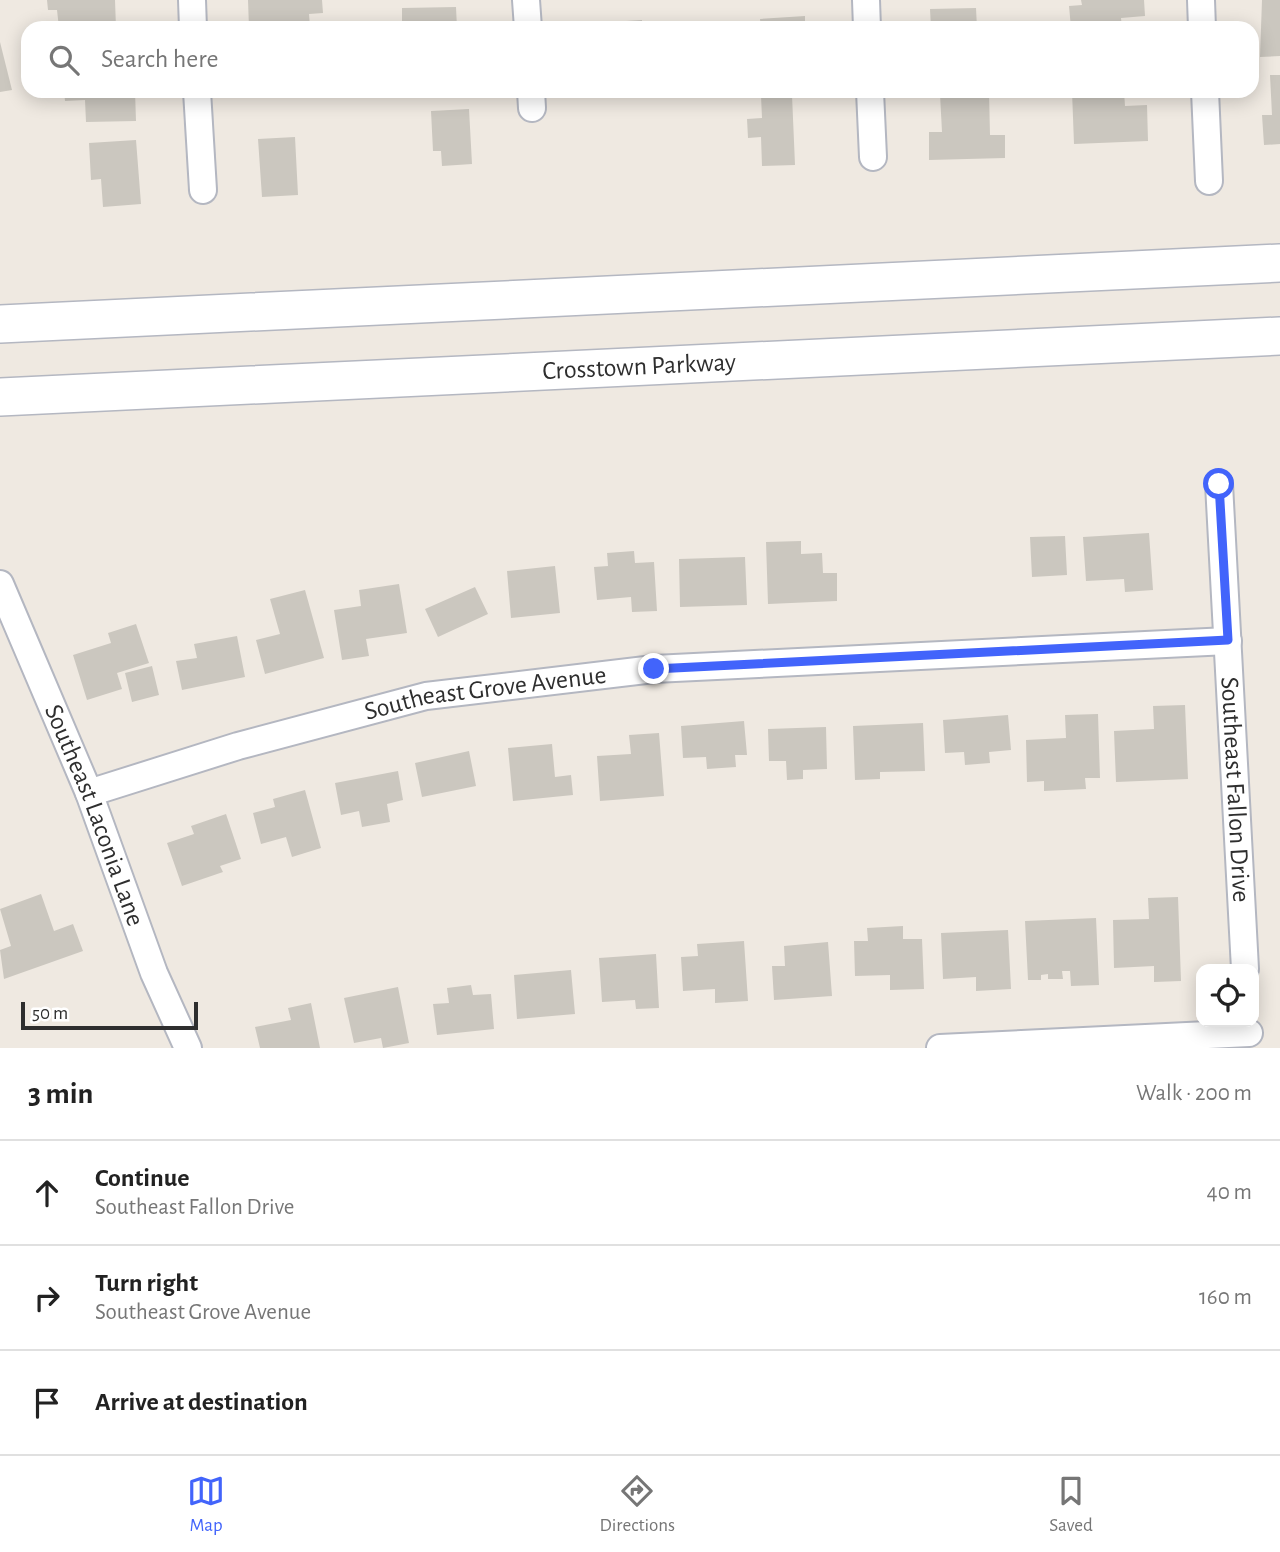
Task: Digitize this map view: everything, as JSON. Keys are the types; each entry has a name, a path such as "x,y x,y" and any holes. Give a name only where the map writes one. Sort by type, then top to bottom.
{"main road":[{"path":"0,324 1280,263"},
{"name":"Crosstown Parkway","path":"0,397 1280,336"}],"street":[{"path":"191,0 192,21"},
{"path":"526,0 528,21"},
{"path":"866,0 867,21"},
{"path":"1201,0 1202,21"},
{"path":"197,98 203,190"},
{"path":"870,98 873,157"},
{"path":"1205,98 1209,181"},
{"name":"Southeast Fallon Drive","path":"1219,484 1245,964"},
{"name":"Southeast Laconia Lane","path":"0,583 89,793 154,973 188,1048"},
{"name":"Southeast Grove Avenue","path":"89,793 238,746 426,696 654,669 1228,640"},
{"path":"940,1048 1249,1034"}],"building":[{"path":"47,0 115,0 116,21 58,21 57,10 48,10"},
{"path":"248,0 322,0 323,13 309,14 310,21 249,21"},
{"path":"1081,0 1144,0 1145,16 1121,18 1121,21 1070,21 1069,6 1082,5"},
{"path":"1262,0 1280,0 1280,56 1260,57"},
{"path":"456,7 457,21 402,21 402,8"},
{"path":"976,8 977,21 931,21 930,9"},
{"path":"805,16 805,21 760,19"},
{"path":"0,42 12,90 0,92"},
{"path":"1270,75 1280,75 1280,144 1264,145 1262,115 1272,115"},
{"path":"65,98 135,98 136,121 86,122 85,100 65,101"},
{"path":"761,98 792,98 795,165 762,166 761,137 748,138 747,119 762,118"},
{"path":"940,98 989,98 990,135 1005,135 1005,158 929,160 929,132 942,132"},
{"path":"1072,98 1124,98 1125,106 1147,105 1148,141 1074,144"},
{"path":"469,109 472,164 442,166 441,151 433,151 431,111"},
{"path":"295,137 298,195 262,197 258,139"},
{"path":"136,140 141,204 103,207 101,179 91,180 89,143"},
{"path":"1149,533 1153,590 1125,592 1124,579 1086,581 1083,537"},
{"path":"1065,536 1067,575 1032,577 1030,537"},
{"path":"801,541 801,554 822,553 823,573 837,573 837,601 768,604 766,542"},
{"path":"634,551 635,563 654,562 657,611 632,612 631,597 597,600 594,567 608,566 607,553"},
{"path":"745,557 747,605 680,607 679,559"},
{"path":"555,566 560,613 511,618 507,571"},
{"path":"399,584 407,633 366,639 369,656 342,660 334,610 361,606 359,590"},
{"path":"475,587 488,614 438,637 425,609"},
{"path":"305,590 324,658 265,674 256,640 280,634 270,599"},
{"path":"136,624 149,663 117,673 122,689 87,700 73,655 111,643 108,633"},
{"path":"237,636 245,677 182,690 176,661 197,658 194,644"},
{"path":"152,666 159,695 132,702 125,673"},
{"path":"1185,705 1188,779 1116,782 1114,731 1154,729 1153,706"},
{"path":"1098,714 1100,778 1085,778 1086,789 1044,791 1044,781 1027,782 1026,740 1066,738 1065,715"},
{"path":"1008,715 1011,750 989,752 990,763 965,765 964,752 945,753 943,720"},
{"path":"744,721 747,755 735,755 736,767 707,769 706,757 683,758 681,726"},
{"path":"923,723 925,771 880,772 880,779 855,780 853,726"},
{"path":"826,727 827,769 803,770 803,779 787,780 786,761 769,761 768,729"},
{"path":"659,733 664,796 600,801 597,756 631,754 629,735"},
{"path":"552,744 555,777 571,775 573,795 513,801 508,748"},
{"path":"469,751 476,786 422,797 415,763"},
{"path":"398,771 403,800 387,804 390,822 362,827 359,811 341,815 335,783"},
{"path":"305,790 321,848 292,857 286,837 261,844 253,813 275,807 273,799"},
{"path":"226,814 241,859 220,866 223,872 182,886 167,843 194,834 191,826"},
{"path":"41,894 54,931 73,924 83,951 4,979 0,950 11,946 0,909"},
{"path":"1178,897 1181,981 1154,982 1154,966 1114,968 1113,920 1149,919 1148,898"},
{"path":"1096,918 1099,985 1071,986 1070,971 1062,971 1063,979 1048,979 1048,974 1041,975 1041,980 1028,980 1025,921"},
{"path":"903,926 903,939 922,939 924,989 890,990 890,975 855,976 854,941 868,941 867,928"},
{"path":"1008,930 1011,989 976,991 976,977 943,979 941,933"},
{"path":"744,941 748,1001 715,1003 715,989 683,991 681,957 698,956 697,944"},
{"path":"828,942 832,996 774,1000 772,966 785,966 784,946"},
{"path":"656,954 659,1008 636,1009 635,1000 602,1002 599,958"},
{"path":"571,970 575,1014 517,1019 514,975"},
{"path":"471,985 473,995 491,994 494,1029 437,1035 433,1004 449,1003 447,988"},
{"path":"398,987 409,1043 383,1048 381,1038 354,1043 344,998"},
{"path":"311,1003 320,1048 260,1048 255,1027 291,1020 288,1008"}],"route":[{"path":"654,669 1228,640 1219,484"}]}
